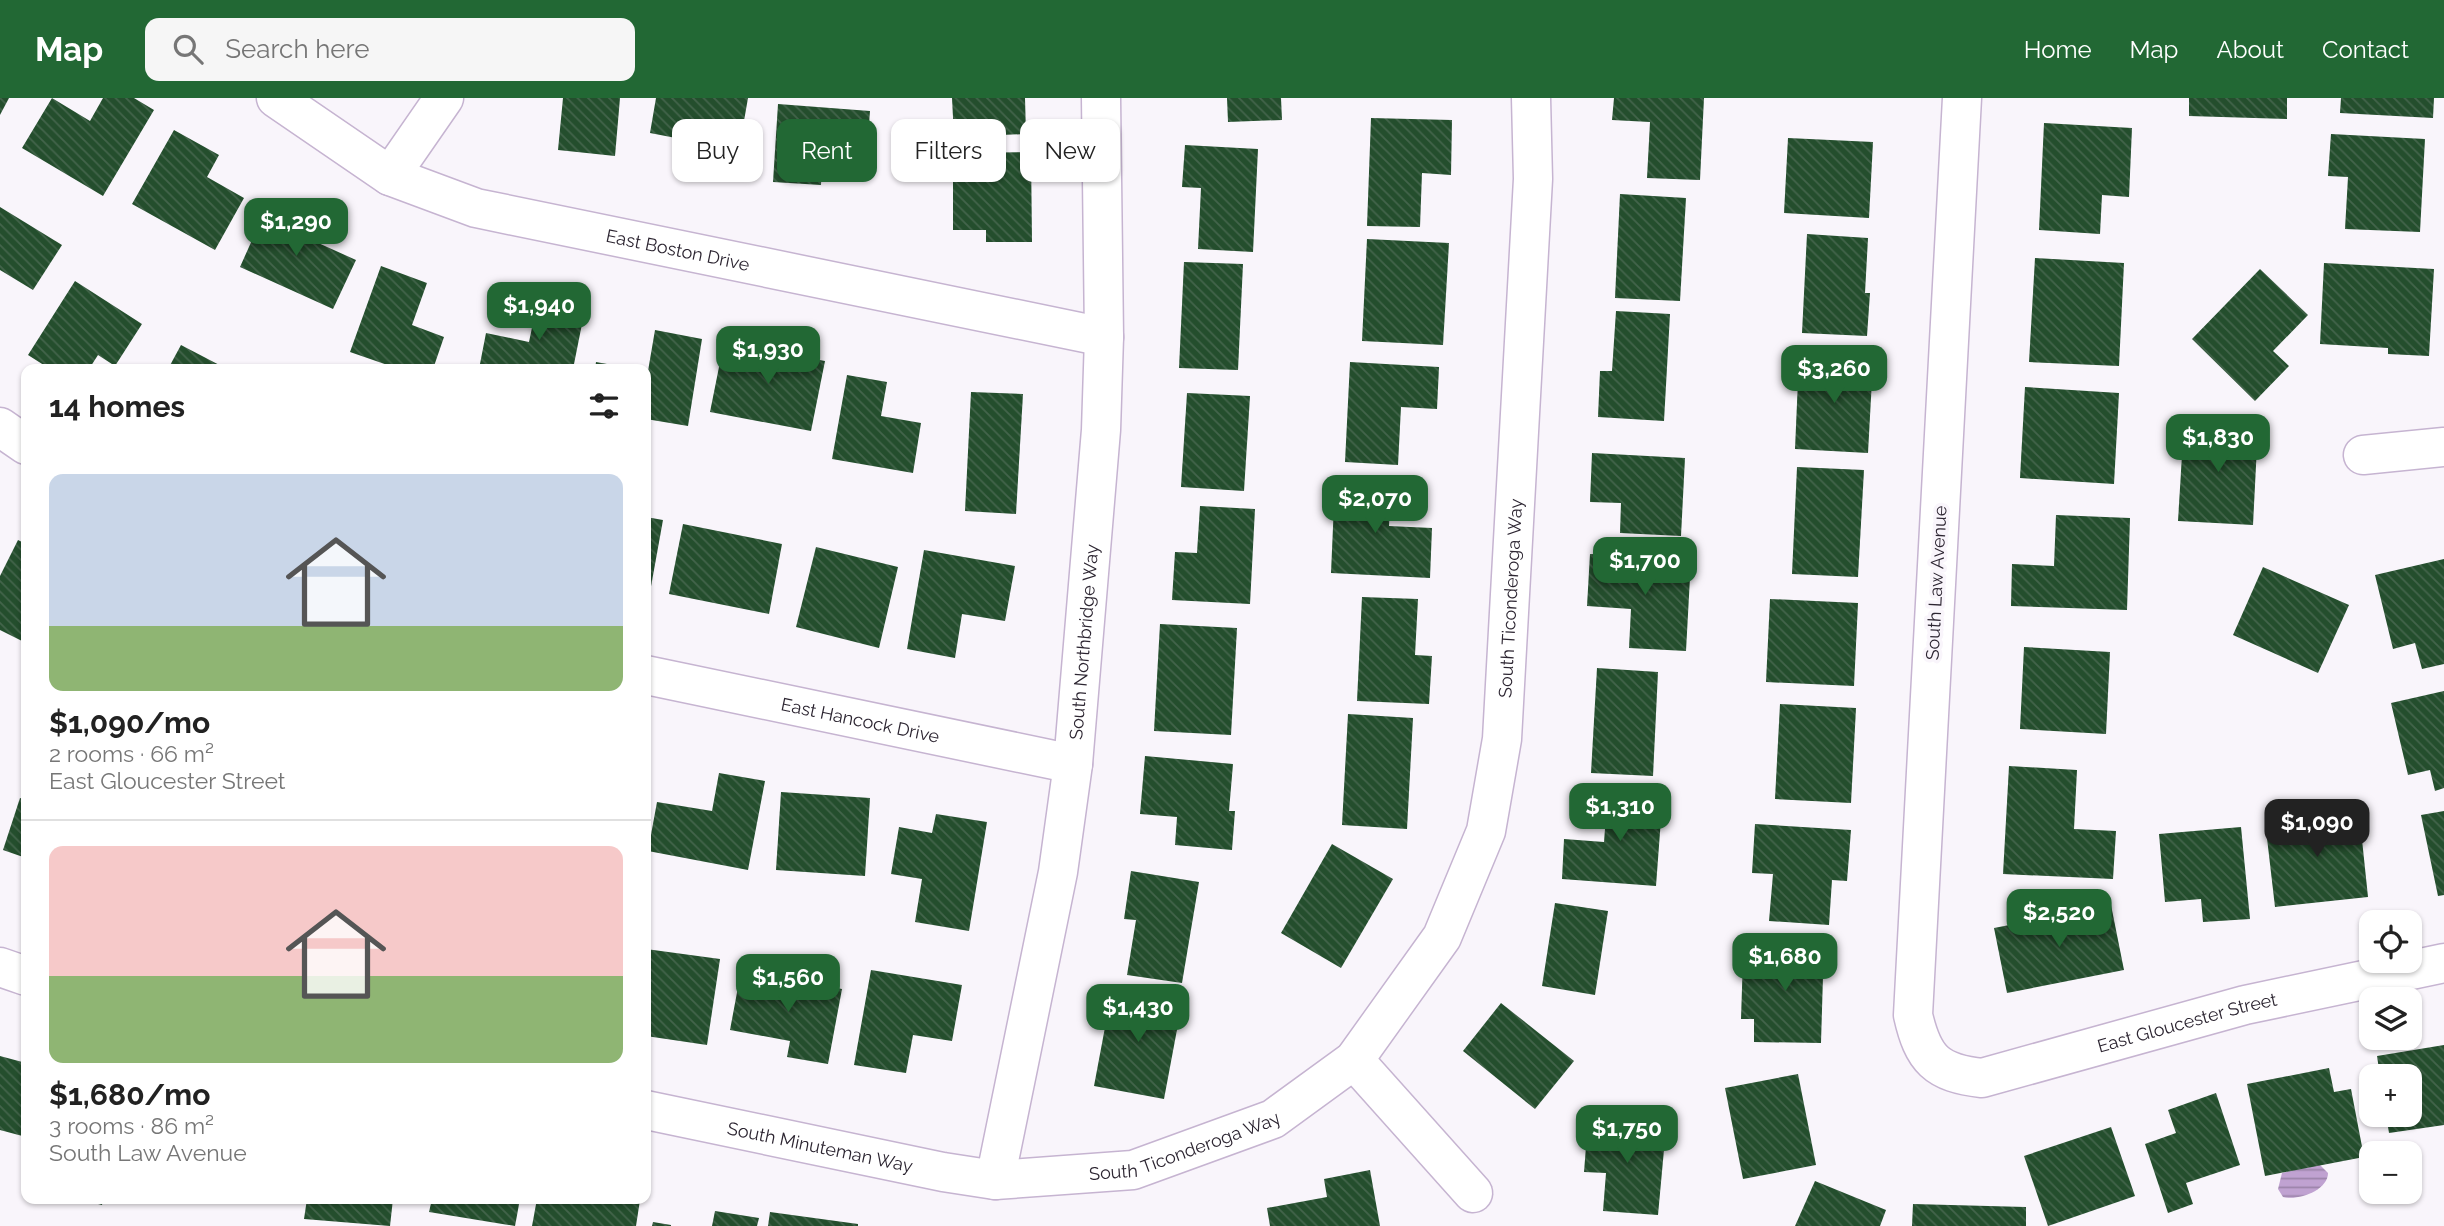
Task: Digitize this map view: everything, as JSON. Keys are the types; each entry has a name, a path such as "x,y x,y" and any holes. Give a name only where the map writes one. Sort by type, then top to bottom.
{"street":[{"name":"East Boston Drive","path":"276,98 390,176 477,208 1104,337"},
{"path":"390,176 444,98"},
{"name":"South Northbridge Way","path":"996,1180 1058,872 1073,764 1101,429 1104,337 1101,98"},
{"name":"South Ticonderoga Way","path":"996,1180 1133,1170 1273,1119 1354,1060 1442,937 1486,831 1502,739 1533,179 1531,98"},
{"name":"South Law Avenue","path":"1933,1063 1919,1042 1913,1015 1962,98"},
{"path":"0,427 21,442"},
{"path":"2362,455 2444,447"},
{"name":"East Hancock Drive","path":"651,676 1073,764"},
{"name":"East Gloucester Street","path":"1933,1063 1955,1075 1982,1078 2245,1005 2444,963"},
{"path":"0,967 21,974"},
{"path":"1354,1060 1473,1193"},
{"name":"South Minuteman Way","path":"651,1111 943,1172 996,1180"}],"shaded area":[{"path":"2319,1164 2328,1173 2327,1179 2318,1189 2304,1196 2283,1197 2278,1189 2282,1173"}],"building":[{"path":"0,98 9,98 0,115"},
{"path":"52,98 90,121 103,98 134,98 154,110 103,196 22,148"},
{"path":"563,98 620,98 615,156 558,150"},
{"path":"656,98 748,98 744,119 672,119 672,137 650,133"},
{"path":"952,98 1025,98 1026,119 1020,119 1020,134 1006,135 1006,119 953,119"},
{"path":"1227,98 1281,98 1282,120 1228,122"},
{"path":"1614,98 1704,98 1700,180 1647,178 1650,122 1612,120"},
{"path":"2189,98 2287,98 2287,119 2189,116"},
{"path":"2341,98 2434,98 2433,118 2340,113"},
{"path":"778,104 870,111 869,119 777,119"},
{"path":"1371,118 1452,120 1451,175 1422,173 1420,227 1367,226"},
{"path":"777,120 777,182 821,182 821,185 773,182"},
{"path":"2044,123 2132,128 2129,197 2102,195 2100,234 2039,230"},
{"path":"174,130 219,155 207,177 244,198 215,250 132,204"},
{"path":"2331,134 2425,139 2420,232 2345,229 2348,177 2328,176"},
{"path":"1788,138 1873,142 1869,218 1784,213"},
{"path":"1185,145 1258,149 1253,252 1198,249 1201,188 1182,187"},
{"path":"1006,152 1020,152 1020,182 1031,182 1032,242 986,242 986,230 953,230 953,182 1006,182"},
{"path":"1620,194 1686,198 1680,301 1615,298"},
{"path":"269,202 312,221 305,237 356,260 333,309 240,267"},
{"path":"0,207 62,245 33,290 0,270"},
{"path":"1807,234 1868,238 1865,293 1870,293 1867,336 1802,333"},
{"path":"1367,239 1449,243 1443,345 1362,341"},
{"path":"2035,258 2124,263 2119,366 2029,362"},
{"path":"1184,262 1243,264 1238,370 1179,368"},
{"path":"2324,263 2434,269 2429,356 2388,354 2388,348 2320,344"},
{"path":"381,266 427,283 412,325 444,337 435,364 385,364 350,352"},
{"path":"2260,269 2308,315 2273,351 2289,366 2255,401 2192,339"},
{"path":"75,281 142,324 116,364 98,355 92,364 42,364 28,355"},
{"path":"538,299 585,309 574,364 480,364 486,333 529,342"},
{"path":"1616,311 1670,314 1664,421 1598,417 1600,371 1612,371"},
{"path":"655,330 702,339 688,426 651,420 649,364"},
{"path":"724,342 825,361 811,431 710,412"},
{"path":"181,345 217,364 171,364"},
{"path":"1799,357 1873,361 1868,453 1795,449"},
{"path":"1350,362 1439,367 1437,409 1401,407 1398,465 1345,462"},
{"path":"847,375 887,382 881,416 921,423 913,473 832,459"},
{"path":"2025,387 2119,393 2114,484 2020,478"},
{"path":"971,392 1023,394 1016,514 965,511"},
{"path":"1187,393 1250,396 1244,491 1181,487"},
{"path":"2184,422 2258,426 2253,525 2178,521"},
{"path":"1592,453 1685,458 1681,536 1620,533 1621,503 1590,502"},
{"path":"1797,467 1864,470 1858,577 1792,574"},
{"path":"1335,481 1391,484 1389,526 1432,528 1430,578 1331,573"},
{"path":"1200,506 1255,509 1250,604 1172,600 1175,552 1197,553"},
{"path":"2056,515 2130,518 2127,610 2011,606 2012,564 2054,566"},
{"path":"651,518 663,520 651,586"},
{"path":"683,524 782,544 769,614 669,594"},
{"path":"18,540 21,542 21,640 0,630 0,576"},
{"path":"816,547 898,567 879,648 796,627"},
{"path":"924,550 1015,566 1005,621 962,614 955,658 907,649"},
{"path":"1590,554 1691,559 1686,651 1629,648 1631,609 1587,606"},
{"path":"2444,559 2444,664 2422,669 2415,643 2393,649 2375,575"},
{"path":"2263,567 2349,605 2318,673 2233,635"},
{"path":"1362,597 1418,599 1415,655 1432,656 1429,704 1357,701"},
{"path":"1770,599 1858,603 1854,686 1766,682"},
{"path":"1160,624 1237,628 1231,735 1154,731"},
{"path":"2024,647 2110,652 2106,734 2020,729"},
{"path":"1597,668 1658,672 1653,776 1591,773"},
{"path":"2444,691 2444,788 2435,791 2430,770 2408,775 2391,703"},
{"path":"1780,704 1856,708 1851,803 1775,799"},
{"path":"1348,714 1413,718 1407,829 1342,825"},
{"path":"1145,756 1233,764 1229,811 1235,811 1232,850 1175,845 1177,817 1140,814"},
{"path":"2009,766 2077,770 2074,829 2116,831 2113,879 2003,874"},
{"path":"719,773 765,781 748,870 651,852 657,802 712,811"},
{"path":"1608,789 1663,792 1656,886 1562,879 1564,839 1604,842"},
{"path":"781,792 870,798 865,876 776,870"},
{"path":"20,798 21,798 21,856 3,850"},
{"path":"2359,811 2368,897 2275,907 2265,821"},
{"path":"2444,811 2444,895 2438,896 2421,815"},
{"path":"936,814 987,822 969,931 915,922 922,879 891,874 899,827 932,833"},
{"path":"1755,824 1851,830 1847,881 1832,880 1829,925 1769,921 1773,874 1752,873"},
{"path":"2241,827 2250,919 2203,922 2201,899 2165,902 2159,834"},
{"path":"1332,844 1393,879 1341,968 1281,933"},
{"path":"1131,871 1199,882 1182,983 1127,975 1136,920 1124,919"},
{"path":"1555,903 1608,911 1595,995 1542,986"},
{"path":"2111,905 2124,970 2007,993 1994,928"},
{"path":"1772,942 1824,943 1821,1043 1754,1042 1754,1019 1741,1019 1743,957 1772,958"},
{"path":"651,950 720,959 707,1045 651,1037"},
{"path":"871,970 962,985 952,1041 913,1035 906,1073 854,1065"},
{"path":"741,971 842,989 828,1064 787,1057 790,1041 730,1030"},
{"path":"1112,990 1182,1003 1164,1099 1094,1086"},
{"path":"1501,1003 1574,1061 1535,1109 1463,1051"},
{"path":"2444,1045 2444,1125 2389,1133 2388,1127 2422,1127 2422,1064 2378,1064 2377,1056"},
{"path":"0,1056 21,1062 21,1136 0,1130"},
{"path":"2329,1068 2334,1092 2351,1089 2361,1141 2359,1158 2265,1176 2247,1084"},
{"path":"1798,1074 1816,1165 1743,1179 1725,1088"},
{"path":"2216,1093 2240,1165 2186,1183 2193,1204 2168,1213 2145,1144 2176,1133 2168,1110"},
{"path":"1588,1121 1666,1128 1658,1215 1603,1211 1606,1173 1584,1172"},
{"path":"2111,1127 2135,1196 2048,1226 2024,1156"},
{"path":"1370,1170 1380,1226 1270,1226 1267,1208 1327,1197 1324,1179"},
{"path":"1815,1181 1886,1210 1880,1226 1795,1226"},
{"path":"306,1204 392,1204 390,1226 304,1219"},
{"path":"431,1204 519,1204 515,1226 429,1212"},
{"path":"536,1204 639,1204 636,1226 532,1226"},
{"path":"1913,1204 2026,1207 2026,1226 1912,1226"},
{"path":"715,1211 759,1218 757,1226 712,1226"},
{"path":"770,1212 858,1224 858,1226 768,1226"},
{"path":"653,1222 671,1225 671,1226 652,1226"}]}
